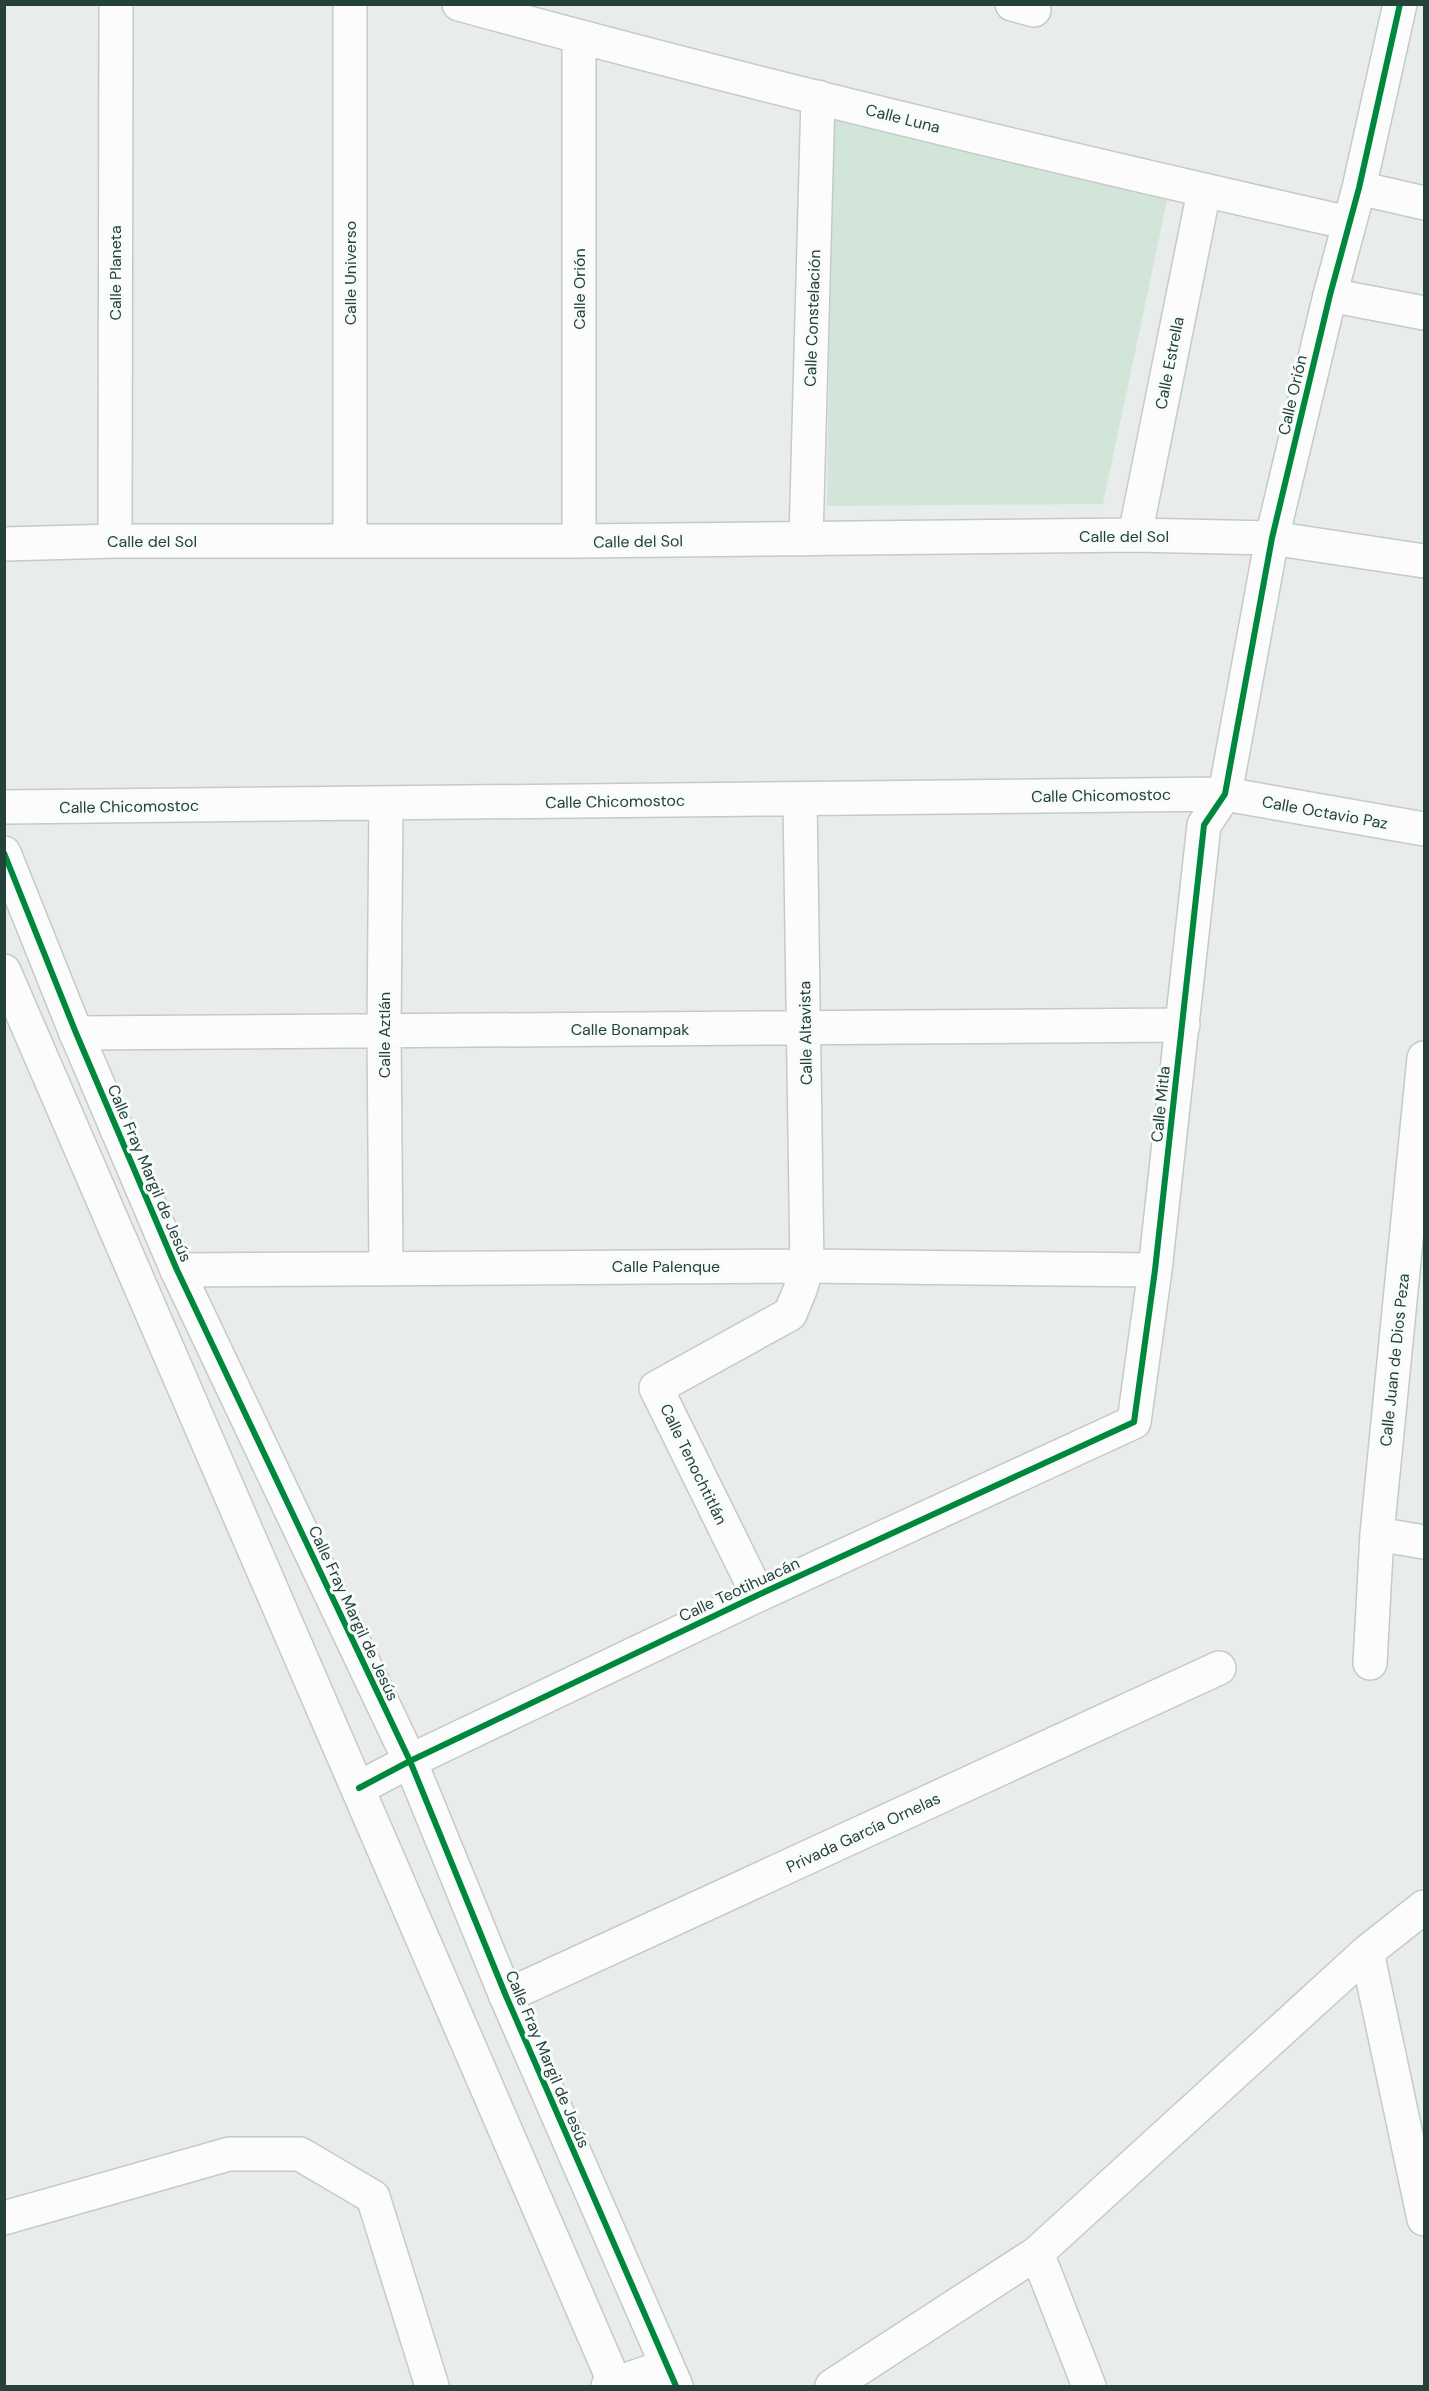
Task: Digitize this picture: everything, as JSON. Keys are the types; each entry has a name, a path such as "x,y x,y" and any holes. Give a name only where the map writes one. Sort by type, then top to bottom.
{"street":[{"name":"Calle Planeta","path":"115,541 116,4"},
{"name":"Calle Universo","path":"350,4 350,541"},
{"name":"Calle Luna","path":"459,4 579,37 818,97 1349,224"},
{"name":"Calle Orión","path":"1225,794 1260,593 1272,538 1330,295 1359,188 1400,4"},
{"name":"Calle Orión","path":"579,37 579,541"},
{"name":"Calle Constelación","path":"806,539 818,97"},
{"path":"1359,188 1425,203"},
{"name":"Calle Estrella","path":"1135,535 1204,191"},
{"path":"1330,295 1425,313"},
{"name":"Calle del Sol","path":"4,544 115,541 579,541 1135,535 1272,538 1425,561"},
{"name":"Calle Chicomostoc","path":"4,807 1225,794"},
{"name":"Calle Octavio Paz","path":"1225,794 1425,829"},
{"name":"Calle Mitla","path":"1134,1422 1155,1270 1204,825 1225,794"},
{"name":"Calle Altavista","path":"800,800 807,1266"},
{"name":"Calle Aztlán","path":"386,803 384,1030 386,1267"},
{"name":"Calle Fray Margil de Jesús","path":"4,853 76,1033 177,1270 410,1761 506,1996 671,2376"},
{"path":"4,971 359,1788 613,2386 671,2376"},
{"name":"Calle Bonampak","path":"76,1033 1183,1026"},
{"name":"Calle Juan de Dios Peza","path":"1370,1663 1377,1534 1412,1308 1424,1069"},
{"name":"Calle Palenque","path":"177,1270 807,1266 1155,1270"},
{"name":"Calle Tenochtitlán","path":"758,1595 656,1388 790,1314 807,1266"},
{"name":"Calle Teotihuacán","path":"359,1788 410,1761 758,1595 1134,1422"},
{"path":"1377,1534 1425,1542"},
{"name":"Privada García Ornelas","path":"506,1996 1219,1668"},
{"path":"832,2386 1037,2253 1367,1952 1425,1907"},
{"path":"1367,1952 1425,2219"},
{"path":"4,2218 229,2154 300,2154 374,2197 432,2386"},
{"path":"1037,2253 1089,2386"}],"green space":[{"path":"832,111 1168,196 1103,504 827,506"}],"cycle path":[{"path":"359,1788 410,1761 758,1595 1134,1422 1155,1270 1204,825 1225,794 1272,538 1330,295 1359,188 1400,4"},
{"path":"4,853 76,1033 177,1270 410,1761 506,1996 676,2386"}]}
